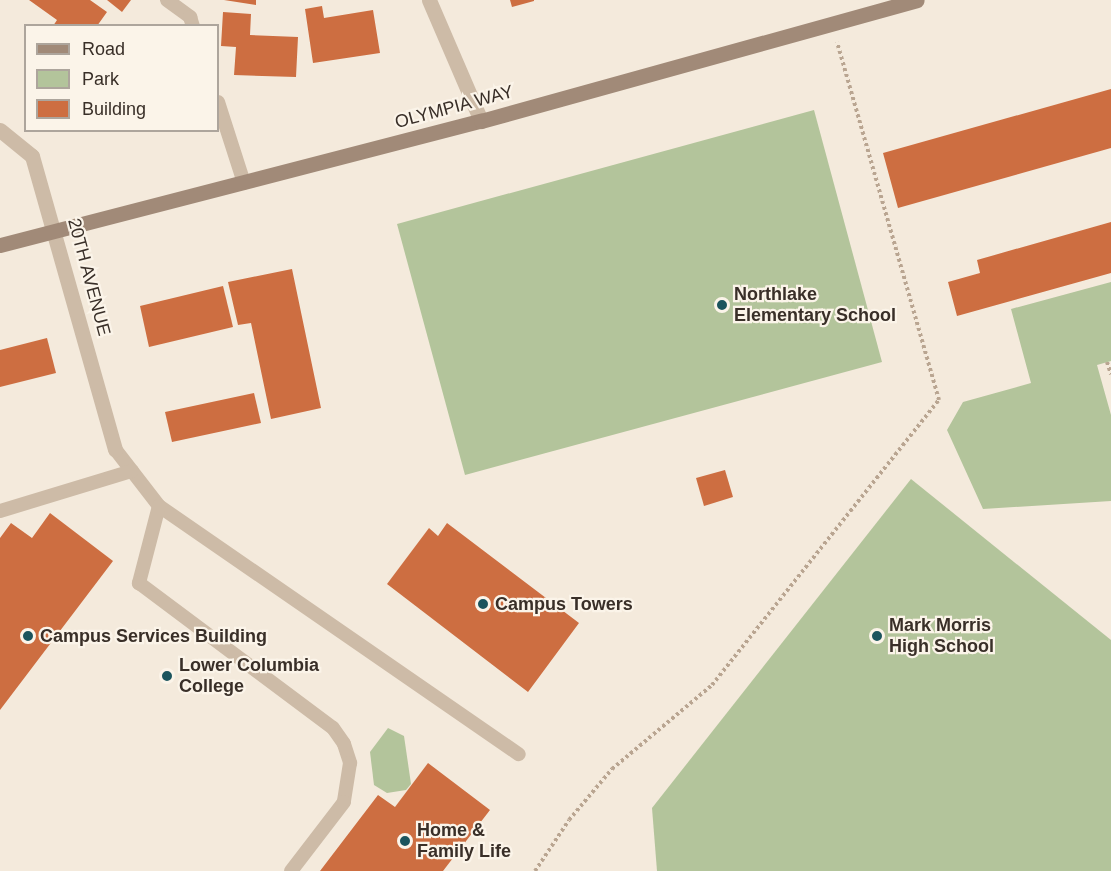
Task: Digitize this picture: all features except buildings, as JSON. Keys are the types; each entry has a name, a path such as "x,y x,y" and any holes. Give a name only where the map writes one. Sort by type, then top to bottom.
{"street":[{"path":"429,0 481,121"},
{"name":"OLYMPIA WAY","path":"0,245 55,228 244,183 481,121 917,0"},
{"name":"20TH AVENUE","path":"0,130 32,156 55,228 115,449"}],"lane":[{"path":"167,0 190,17 192,24"},
{"path":"219,105 244,183"},
{"path":"115,449 159,506 519,754"},
{"path":"0,510 132,471"},
{"path":"159,506 139,583 333,728 344,744 350,763 344,802 291,871"}],"path":[{"path":"535,871 569,820 612,769 712,684 939,400 831,24"},
{"path":"1107,362 1111,374"}],"green space":[{"path":"814,110 882,362 465,475 397,224"},
{"path":"1111,282 1111,361 1097,365 1111,415 1111,501 983,509 947,430 963,402 1031,383 1011,309"},
{"name":"Mark Morris High School","path":"911,479 1111,640 1111,871 657,871 652,808"},
{"path":"388,728 404,736 411,784 406,790 387,793 374,785 370,752"}],"place":[{"name":"Northlake Elementary School","path":"722,305"},
{"name":"Campus Towers","path":"483,604"},
{"name":"Campus Services Building","path":"28,636"},
{"name":"Mark Morris High School","path":"877,636"},
{"name":"Lower Columbia College","path":"167,676"},
{"name":"Home & Family Life","path":"405,841"}]}
